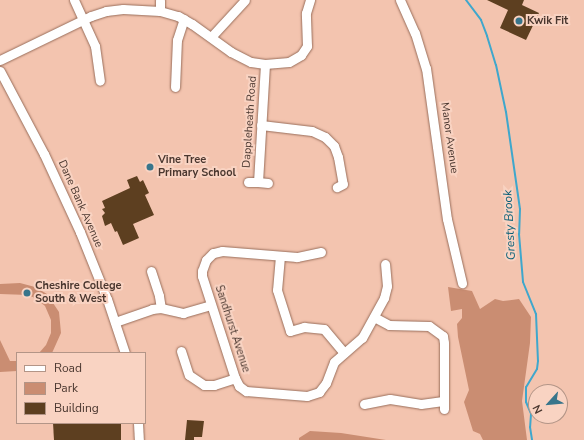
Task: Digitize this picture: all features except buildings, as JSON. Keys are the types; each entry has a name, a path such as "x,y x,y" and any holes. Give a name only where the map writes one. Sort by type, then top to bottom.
{"street":[{"path":"74,0 97,52 99,81"},
{"path":"160,0 160,11"},
{"path":"0,60 83,20 114,10 160,11 184,19 239,57 258,64 289,62 297,58 305,50 308,42 307,9 310,0"},
{"name":"Manor Avenue","path":"400,0 415,33 426,68 447,219 462,283"},
{"path":"211,37 242,1"},
{"path":"174,87 177,40 184,19"},
{"name":"Dappleheath Road","path":"266,64 261,125 253,182 268,183"},
{"name":"Dane Bank Avenue","path":"0,72 61,187 90,254 125,352"},
{"path":"261,125 312,131 325,137 336,151 343,185"},
{"name":"Sandhurst Avenue","path":"321,252 302,257 222,251 213,254 206,260 202,271 211,305 235,378 239,386 246,391 310,396 322,389 332,365 344,353 359,342 374,317 386,291 385,264"},
{"path":"280,256 277,290 290,336 300,327 324,329 344,353"},
{"path":"151,271 159,296 161,308"},
{"path":"115,322 161,308 183,313 211,305"},
{"path":"364,404 390,400 444,405 444,343 440,333 433,328 424,325 388,325 374,317"},
{"path":"181,351 189,375 204,385 214,385 235,378"},
{"path":"138,424 139,440"}],"green space":[{"path":"20,283 35,287 47,294 59,312 61,333 52,352 40,352 46,345 51,333 51,320 45,306 35,298 28,295 0,294 0,284"},
{"path":"448,287 472,291 480,309 495,299 503,301 519,299 531,317 530,343 522,401 527,440 483,440 480,434 473,431 464,402 469,390 458,337 457,324 462,318 462,309 451,311"},
{"path":"0,340 10,361 16,361 16,371 0,372"},
{"path":"310,431 341,433 386,440 299,440 299,438"}],"waterway":[{"name":"Gresty Brook","path":"466,0 481,20 487,36 496,65 506,112 520,209 519,234 523,282 536,314 537,369 526,387 526,402 531,414 530,427 532,440"}],"place":[{"name":"Kwik Fit","path":"519,21"},
{"name":"Vine Tree Primary School","path":"150,167"},
{"name":"Cheshire College South & West","path":"27,293"}]}
